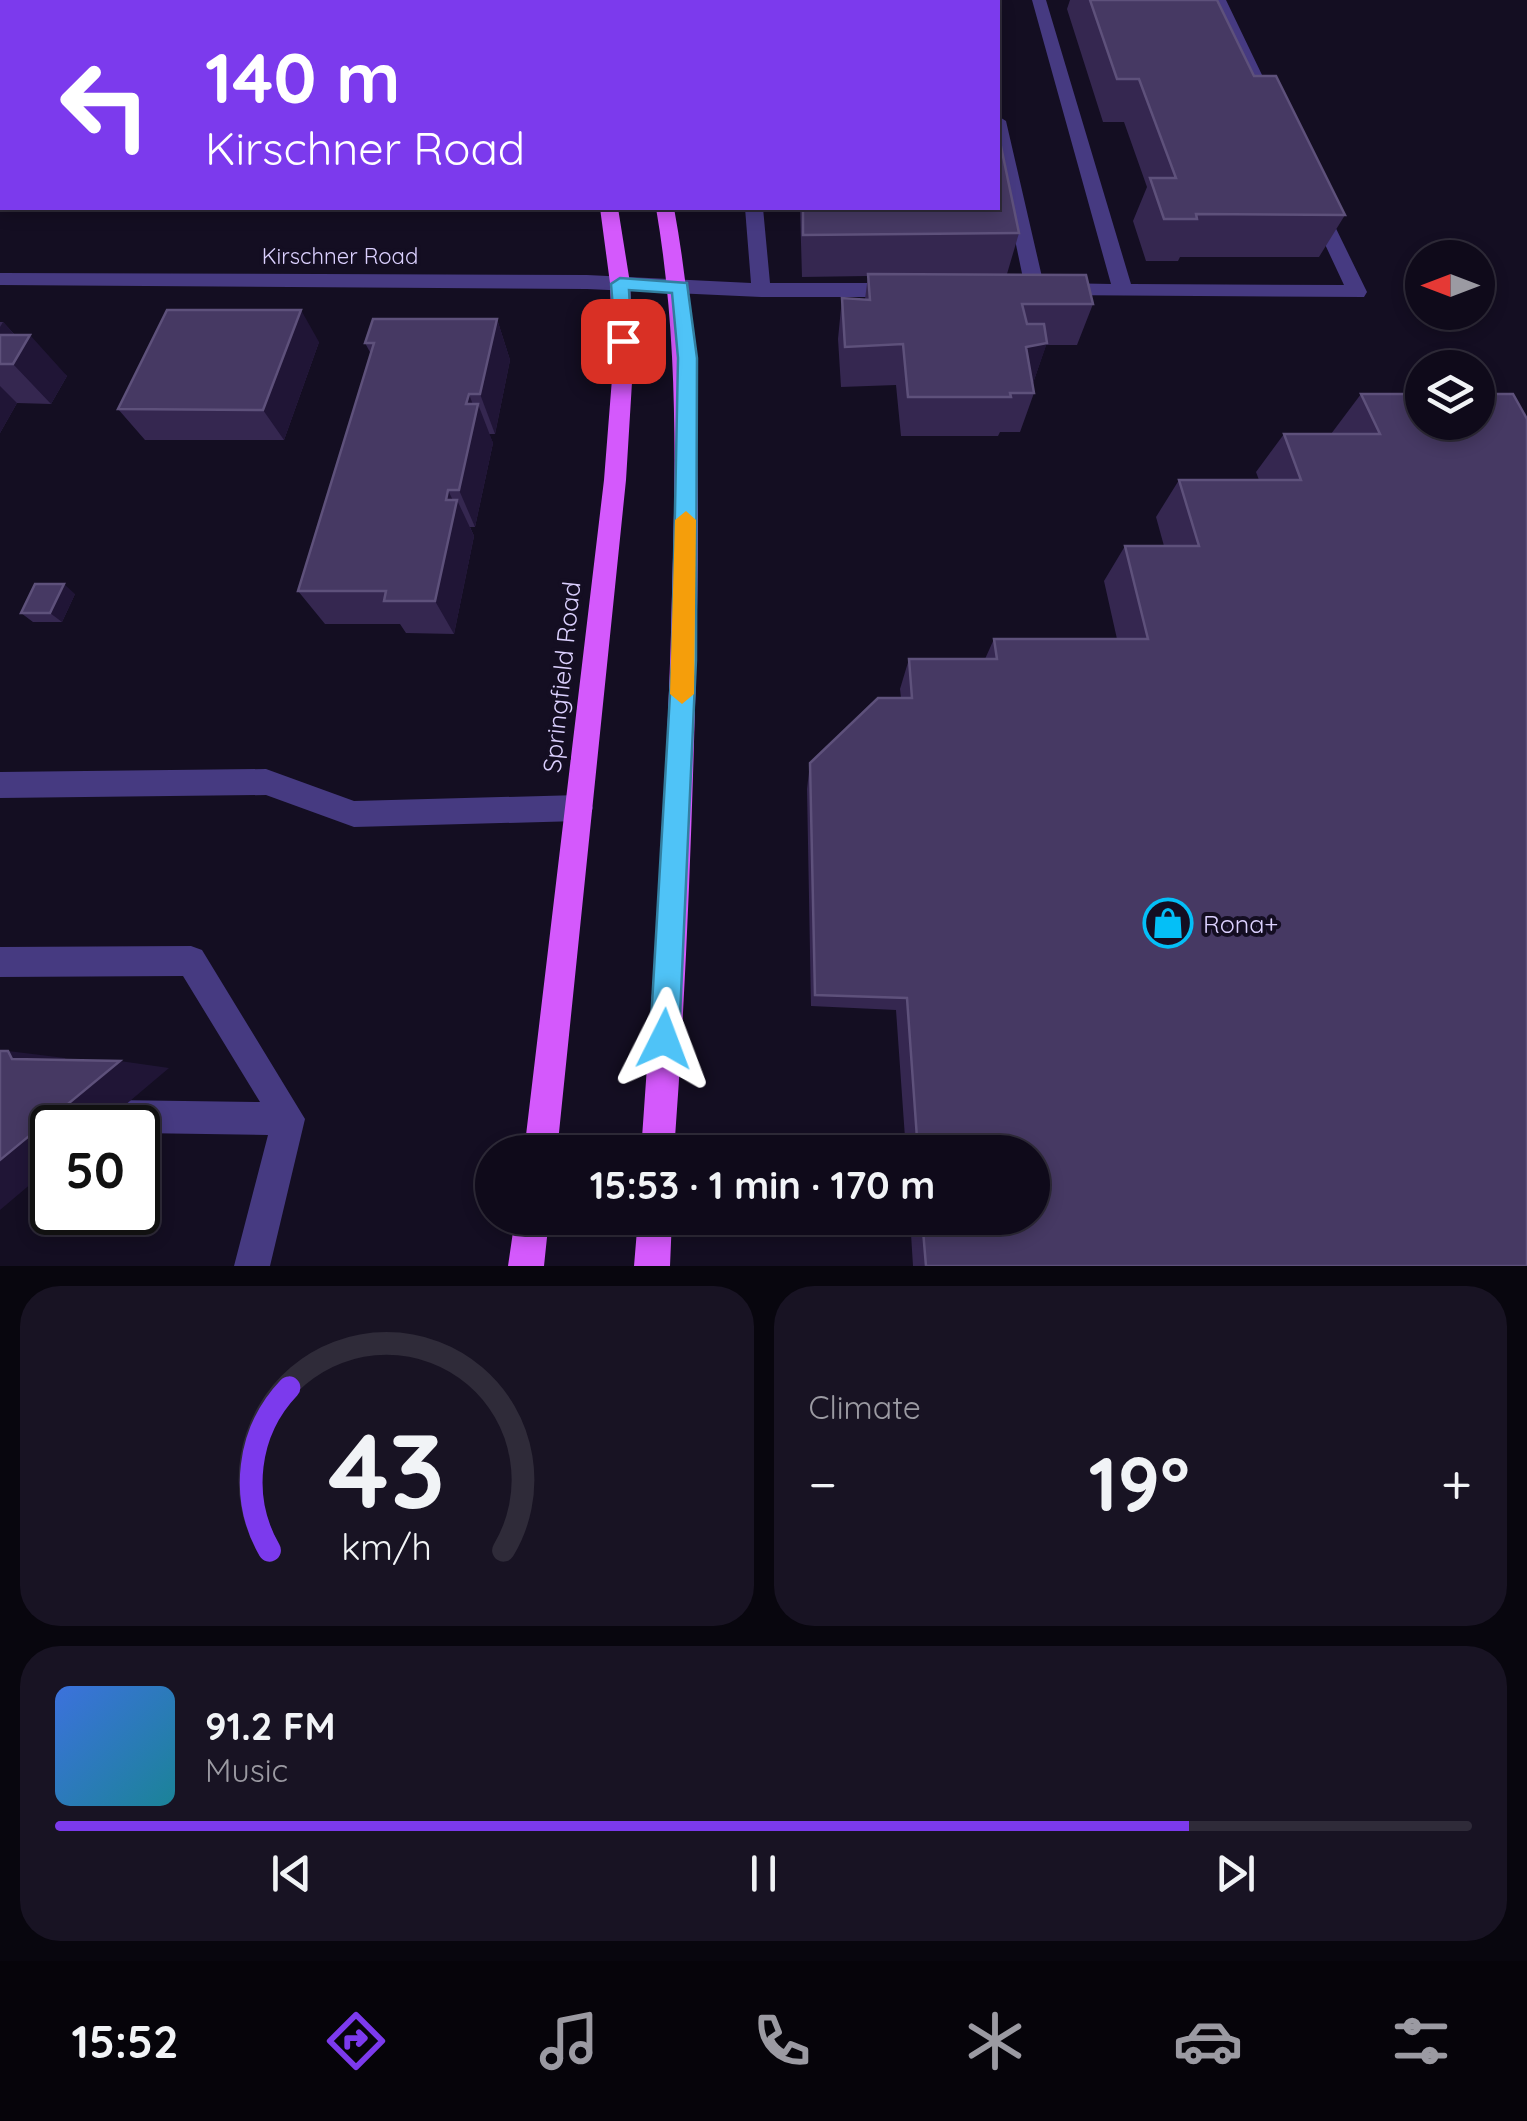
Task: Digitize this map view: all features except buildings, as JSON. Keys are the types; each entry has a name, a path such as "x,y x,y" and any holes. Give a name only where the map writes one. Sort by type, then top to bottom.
{"main road":[{"name":"Springfield Road","path":"542,1135 615,480 623,366 620,284 609,210"},
{"path":"659,1135 684,660 687,358 680,287 665,210"},
{"path":"526,1266 530,1235"},
{"path":"652,1266 654,1235"}],"street":[{"path":"1039,0 1123,291"},
{"path":"1219,0 1276,120"},
{"path":"1000,130 1034,290"},
{"path":"996,290 1356,292 1308,189"},
{"path":"754,210 761,290"},
{"name":"Kirschner Road","path":"0,280 918,290"},
{"path":"0,785 266,782 354,814 580,808"},
{"path":"0,962 191,960 288,1119 252,1266"},
{"path":"160,1117 288,1119"}],"slow traffic":[{"path":"682,694 686,520"}],"place":[{"name":"Rona+","path":"1168,923"}],"route":[{"path":"623,341 620,284 680,287 687,358 684,660 664,1039"}]}
